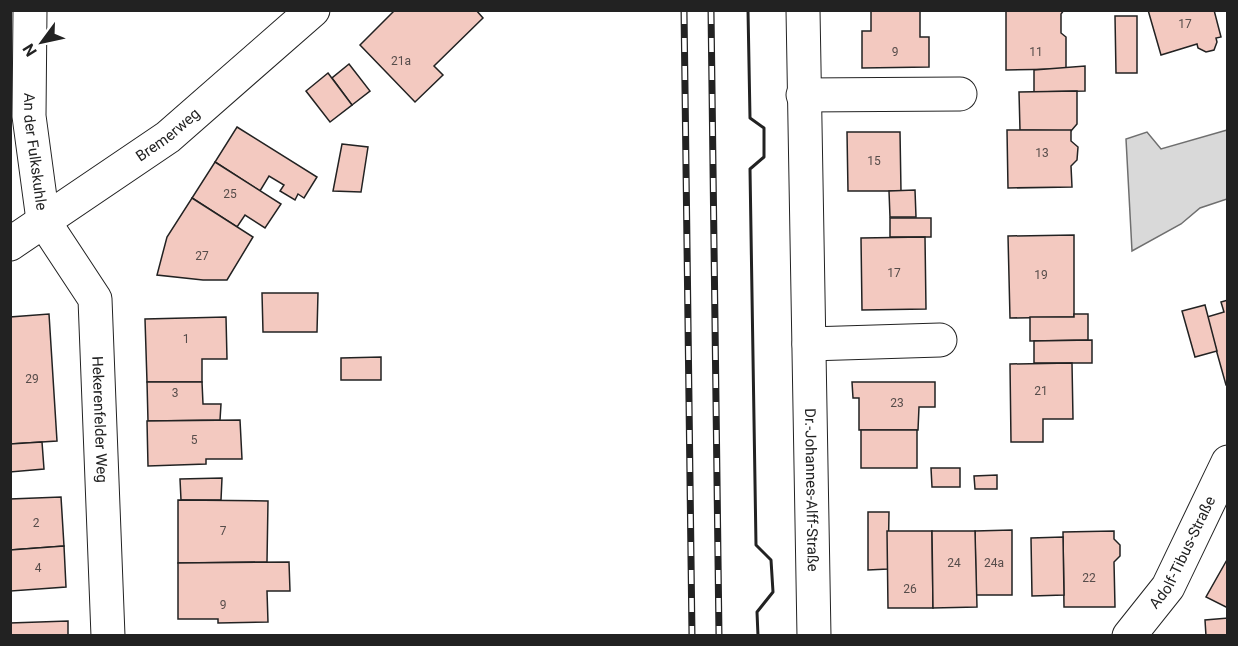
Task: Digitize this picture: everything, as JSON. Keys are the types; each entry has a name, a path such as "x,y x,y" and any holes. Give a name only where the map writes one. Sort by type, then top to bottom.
{"street":[{"name":"An der Fulkskuhle","path":"30,10 29,116 43,220"},
{"name":"Bremerweg","path":"10,244 168,138 313,10"},
{"name":"Dr.-Johannes-Alff-Straße","path":"803,10 814,636"},
{"path":"803,95 960,94"},
{"name":"Hekerenfelder Weg","path":"43,220 95,299 108,636"},
{"path":"809,344 940,340"},
{"name":"Adolf-Tibus-Straße","path":"1129,636 1168,587 1227,462"}],"shaded area":[{"path":"1227,130 1227,199 1200,208 1181,224 1132,251 1126,139 1147,132 1161,149"}],"building":[{"path":"395,10 476,10 483,18 434,66 443,75 415,102 360,45"},
{"path":"871,10 920,10 920,37 929,37 929,67 862,68 862,31 871,31"},
{"path":"1006,10 1064,10 1061,14 1061,33 1066,37 1066,69 1006,70"},
{"path":"1148,10 1214,10 1221,37 1216,38 1214,50 1206,52 1198,48 1197,44 1161,55"},
{"path":"1115,16 1137,16 1137,73 1116,73"},
{"path":"349,64 370,91 352,105 332,78"},
{"path":"1085,66 1085,91 1034,92 1034,70"},
{"path":"328,73 352,105 330,122 306,91"},
{"path":"1077,91 1077,124 1071,131 1020,130 1019,92"},
{"path":"237,127 317,177 304,198 298,194 295,200 280,191 284,185 269,176 260,191 215,162"},
{"path":"1007,130 1071,130 1071,141 1078,147 1077,160 1071,166 1072,187 1008,188"},
{"path":"847,132 900,132 901,191 848,191"},
{"path":"342,144 368,147 361,192 333,191"},
{"path":"215,162 281,204 265,228 245,215 237,227 192,198"},
{"path":"915,190 916,217 890,217 889,191"},
{"path":"192,198 253,237 227,280 157,275 167,237"},
{"path":"890,218 931,218 931,237 890,237"},
{"path":"1074,235 1074,317 1010,318 1008,236"},
{"path":"925,237 926,309 862,310 861,238"},
{"path":"262,293 318,293 317,332 263,332"},
{"path":"1228,300 1228,385 1226,385 1207,317 1224,312 1221,302"},
{"path":"1205,305 1217,351 1195,357 1182,311"},
{"path":"49,314 57,441 10,444 10,317"},
{"path":"1074,314 1088,314 1088,340 1030,341 1030,317 1074,317"},
{"path":"226,317 227,359 202,359 202,382 147,382 145,319"},
{"path":"1092,340 1092,363 1034,363 1034,341"},
{"path":"381,357 381,380 341,380 341,358"},
{"path":"1072,363 1073,419 1043,419 1043,442 1011,442 1010,364"},
{"path":"147,382 202,382 203,404 221,404 220,420 148,421"},
{"path":"852,382 935,382 935,407 919,407 918,430 859,430 859,398 853,398"},
{"path":"240,420 242,459 206,459 206,464 148,466 147,421"},
{"path":"861,430 917,430 917,468 861,468"},
{"path":"42,442 44,469 10,472 10,444"},
{"path":"931,468 960,468 960,487 932,487"},
{"path":"997,475 997,489 975,489 974,476"},
{"path":"222,478 221,500 181,500 180,479"},
{"path":"61,497 64,546 10,550 10,499"},
{"path":"178,500 268,501 267,562 178,563"},
{"path":"868,512 889,512 888,569 868,570"},
{"path":"1012,530 1012,595 976,595 975,531"},
{"path":"887,531 932,531 933,608 888,608"},
{"path":"932,531 975,531 977,607 933,608"},
{"path":"1114,531 1114,539 1120,545 1120,556 1114,562 1115,607 1064,607 1063,532"},
{"path":"1063,537 1064,595 1032,596 1031,538"},
{"path":"64,546 66,587 11,591 10,550"},
{"path":"1228,558 1228,608 1206,597"},
{"path":"289,562 290,591 267,591 268,622 218,623 218,619 178,619 178,563"},
{"path":"1228,618 1228,636 1206,636 1205,620"},
{"path":"68,621 68,636 10,636 10,623"}],"railway":[{"path":"684,10 692,636"},
{"path":"711,10 719,636"}],"wall":[{"path":"748,10 750,118 764,128 764,157 750,169 756,545 771,560 773,592 757,612 758,636"}]}
